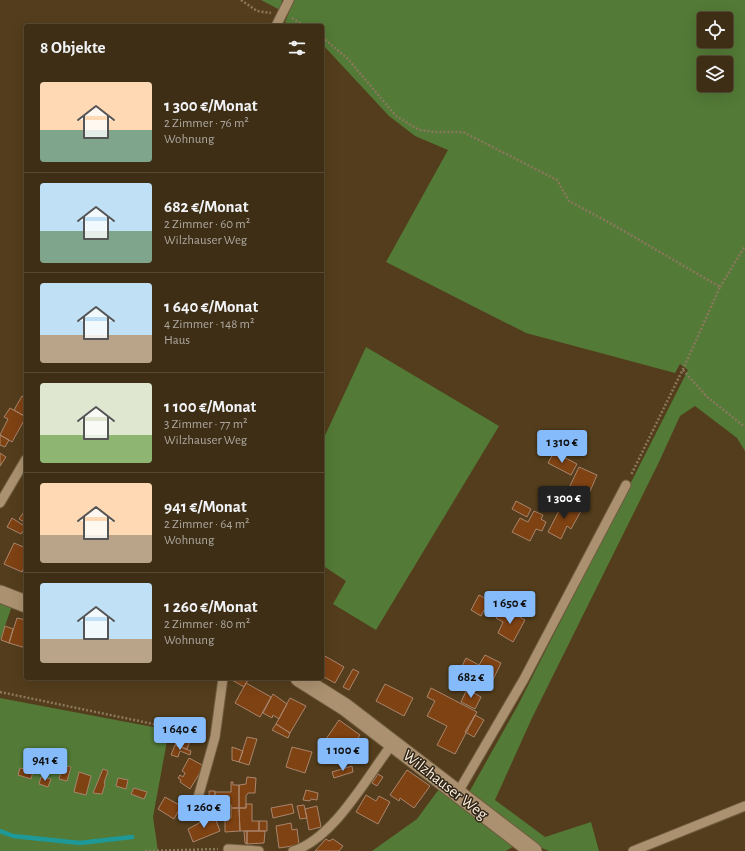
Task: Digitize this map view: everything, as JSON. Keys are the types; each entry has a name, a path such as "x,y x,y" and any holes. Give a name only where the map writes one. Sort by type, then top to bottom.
{"street":[{"path":"0,594 24,603"},
{"name":"Wilzhauser Weg","path":"302,680 345,707 533,851"}],"lane":[{"path":"277,24 289,0"},
{"path":"0,503 24,462"},
{"path":"457,794 524,679 626,485"},
{"path":"197,801 215,737 223,680"},
{"path":"294,851 308,845 350,804 393,743"},
{"path":"632,851 745,806"},
{"path":"228,849 259,851"}],"path":[{"path":"241,0 257,11 283,14"},
{"path":"324,39 348,59 396,116 419,130 436,132 463,132 557,180 569,201 720,287"},
{"path":"626,485 683,370 720,287 745,246"},
{"path":"683,370 707,397 745,427"},
{"path":"0,692 163,726"},
{"path":"145,851 228,849"}],"green space":[{"path":"261,0 282,0 280,10"},
{"path":"294,0 745,0 745,451 737,438 695,406 680,416 659,462 532,718 495,800 545,837 591,822 599,851 549,851 539,847 467,796 518,705 688,370 680,364 675,373 526,333 386,262 448,150 415,136 389,116 324,46 324,24 288,24 285,22"},
{"path":"366,347 499,426 376,630 333,604 346,581 324,566 324,438"},
{"path":"0,602 12,606 0,640"},
{"path":"0,698 169,730 153,817 158,851 0,851"},
{"path":"439,789 514,846 506,851 372,851 417,819"}],"building":[{"path":"22,396 24,398 24,416 14,410"},
{"path":"10,408 24,416 24,421 12,442 0,435 8,419 4,417"},
{"path":"0,435 9,440 5,447 0,445"},
{"path":"554,452 577,464 571,475 548,463"},
{"path":"0,453 6,457 0,466"},
{"path":"579,467 597,475 588,496 569,488"},
{"path":"565,487 587,498 581,511 558,499"},
{"path":"516,501 531,509 527,517 512,509"},
{"path":"563,503 581,511 571,529 567,526 561,539 548,532"},
{"path":"534,511 543,515 541,519 546,522 542,531 536,529 530,541 512,532 520,518 528,522"},
{"path":"24,512 24,522 19,519"},
{"path":"12,518 24,526 24,530 21,534 7,527"},
{"path":"14,543 24,547 24,567 22,572 4,564"},
{"path":"479,595 498,605 493,615 484,610 481,616 471,610"},
{"path":"508,610 525,620 513,642 498,633 503,622 496,618 498,614 505,617"},
{"path":"17,618 24,620 24,647 9,643"},
{"path":"5,626 13,629 9,643 1,640"},
{"path":"485,655 501,663 490,686 470,675 469,677 459,672 466,658 479,665"},
{"path":"325,656 344,667 335,683 324,677"},
{"path":"353,669 359,672 349,690 343,687"},
{"path":"232,680 248,680 244,687"},
{"path":"246,683 271,697 260,717 235,703"},
{"path":"385,684 413,698 404,716 376,701"},
{"path":"431,688 477,712 455,754 437,745 447,726 427,716 435,701 427,697"},
{"path":"467,689 481,697 475,709 461,702"},
{"path":"273,694 287,704 279,719 273,715 272,718 263,713"},
{"path":"290,698 306,706 290,733 276,724"},
{"path":"475,715 484,720 474,737 465,732"},
{"path":"339,720 360,735 347,754 326,739"},
{"path":"276,724 290,733 288,738 272,730"},
{"path":"180,732 192,736 187,749 175,745"},
{"path":"247,737 257,739 249,765 239,762"},
{"path":"358,738 367,745 356,758 348,752"},
{"path":"175,745 191,751 190,755 180,751 178,757 171,755"},
{"path":"232,747 243,751 239,762 232,760"},
{"path":"292,747 312,752 305,773 286,767"},
{"path":"189,758 204,766 190,789 180,782 181,780 178,778 180,775 183,777 185,773 182,771"},
{"path":"63,765 71,767 67,781 59,779"},
{"path":"352,766 353,772 334,778 332,772"},
{"path":"20,768 33,771 31,779 18,775"},
{"path":"103,769 108,771 102,794 93,793"},
{"path":"407,770 430,786 414,808 400,798 399,801 390,795"},
{"path":"79,772 91,776 86,795 74,792"},
{"path":"378,774 383,777 377,786 372,783"},
{"path":"41,777 51,779 48,787 39,784"},
{"path":"247,777 256,778 255,793 248,793 246,796 246,808 239,808 239,785 246,784"},
{"path":"118,778 128,780 126,789 116,786"},
{"path":"231,782 233,782 233,785 239,785 239,808 231,808 231,805 220,805 220,796 215,796 215,792 231,792"},
{"path":"134,788 147,792 144,799 131,794"},
{"path":"306,790 318,793 317,800 303,800"},
{"path":"209,791 215,791 215,796 220,796 220,805 210,805"},
{"path":"366,795 376,801 379,796 390,802 378,824 356,812"},
{"path":"165,797 181,806 174,819 158,809"},
{"path":"246,804 252,804 252,821 259,821 259,831 240,831 239,808 246,808"},
{"path":"292,804 294,813 273,818 271,808"},
{"path":"304,805 307,818 300,819 297,806"},
{"path":"317,806 321,827 309,830 305,809"},
{"path":"231,808 239,808 240,831 225,832 225,818 231,818"},
{"path":"214,815 220,831 193,842 188,829"},
{"path":"259,821 267,821 267,831 259,831"},
{"path":"291,823 292,830 297,829 299,845 279,848 276,826"},
{"path":"244,831 247,831 247,844 245,843"},
{"path":"247,831 265,831 264,843 247,844"},
{"path":"326,839 329,841 333,839 343,846 339,851 315,851"}],"waterway":[{"path":"0,831 13,836 80,843 132,837"}]}
